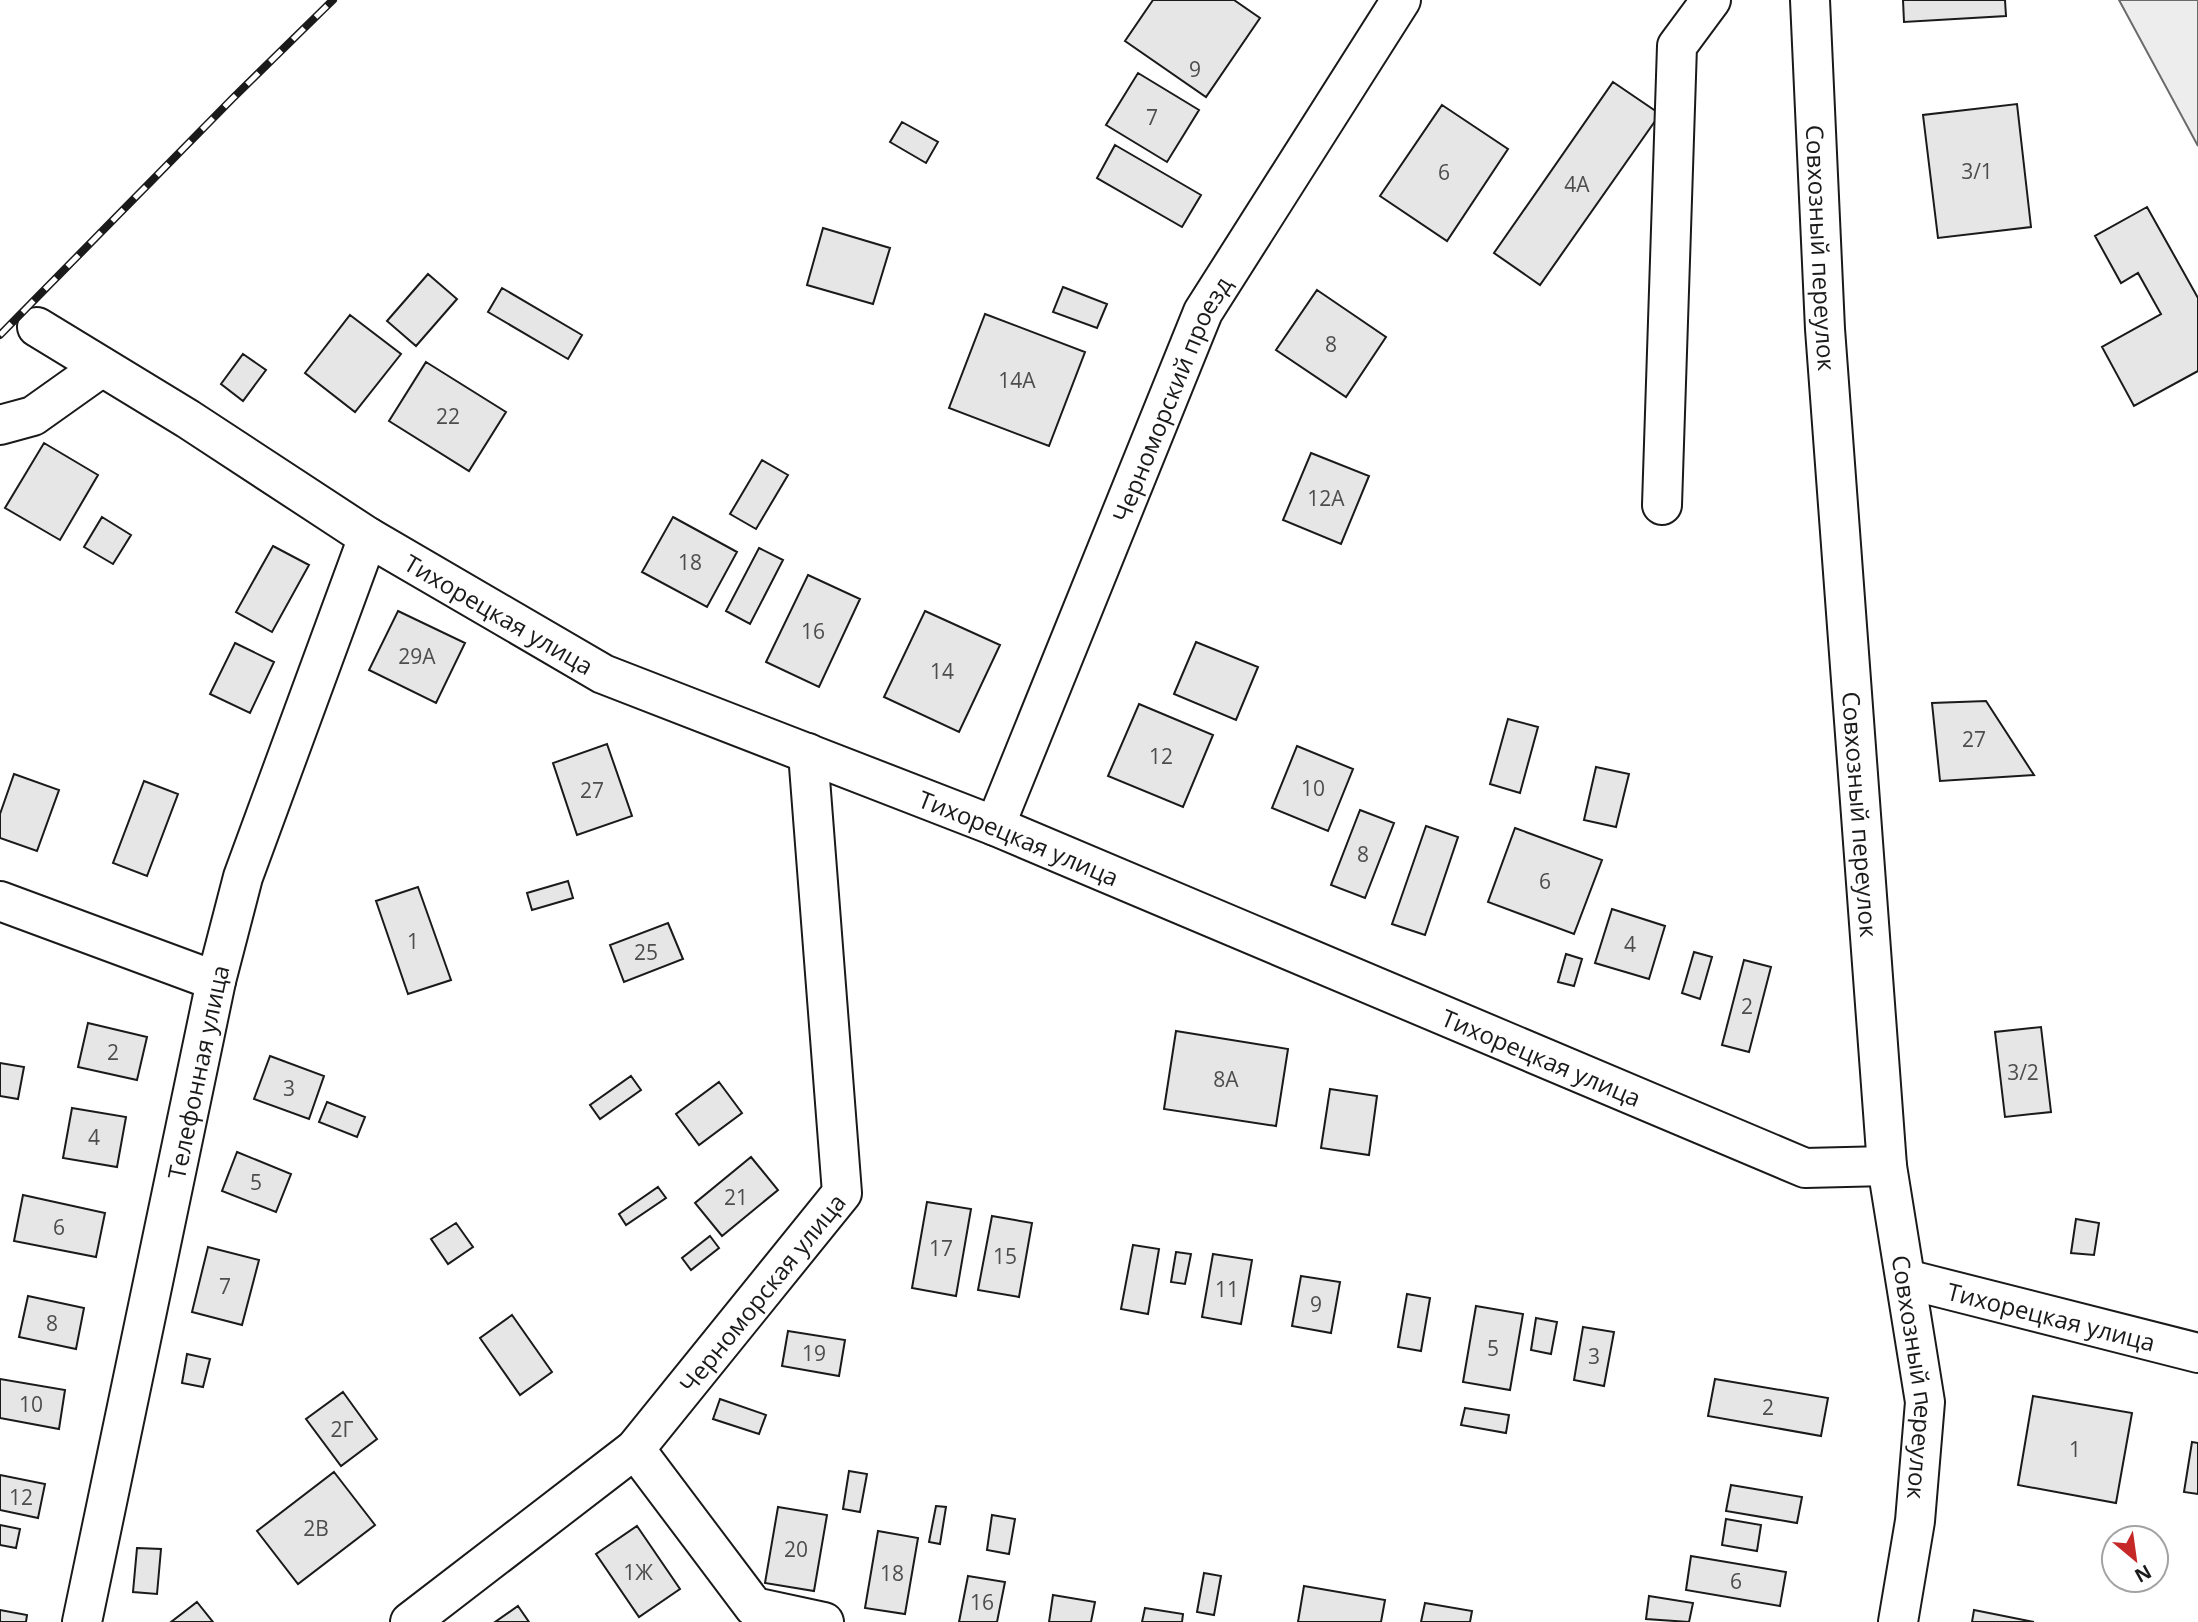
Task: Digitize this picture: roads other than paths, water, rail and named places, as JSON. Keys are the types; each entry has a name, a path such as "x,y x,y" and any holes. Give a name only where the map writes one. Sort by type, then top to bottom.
{"street":[{"name":"Черноморский проезд","path":"995,826 1203,312 1401,0"},
{"path":"1662,505 1677,46 1711,0"},
{"name":"Совхозный переулок","path":"1810,0 1825,329 1887,1166 1924,1402 1915,1521 1898,1622"},
{"name":"Тихорецкая улица","path":"37,327 188,419 368,537 603,674 995,826 1805,1168 1887,1166"},
{"path":"0,425 33,416 102,367"},
{"name":"Телефонная улица","path":"82,1622 216,981 243,877 368,537"},
{"name":"Черноморская улица","path":"410,1622 635,1449 842,1193 808,753"},
{"path":"0,901 216,981"},
{"name":"Тихорецкая улица","path":"1906,1279 2198,1353"},
{"path":"635,1449 753,1615 824,1622"}],"railway":[{"path":"0,335 333,0"}]}
